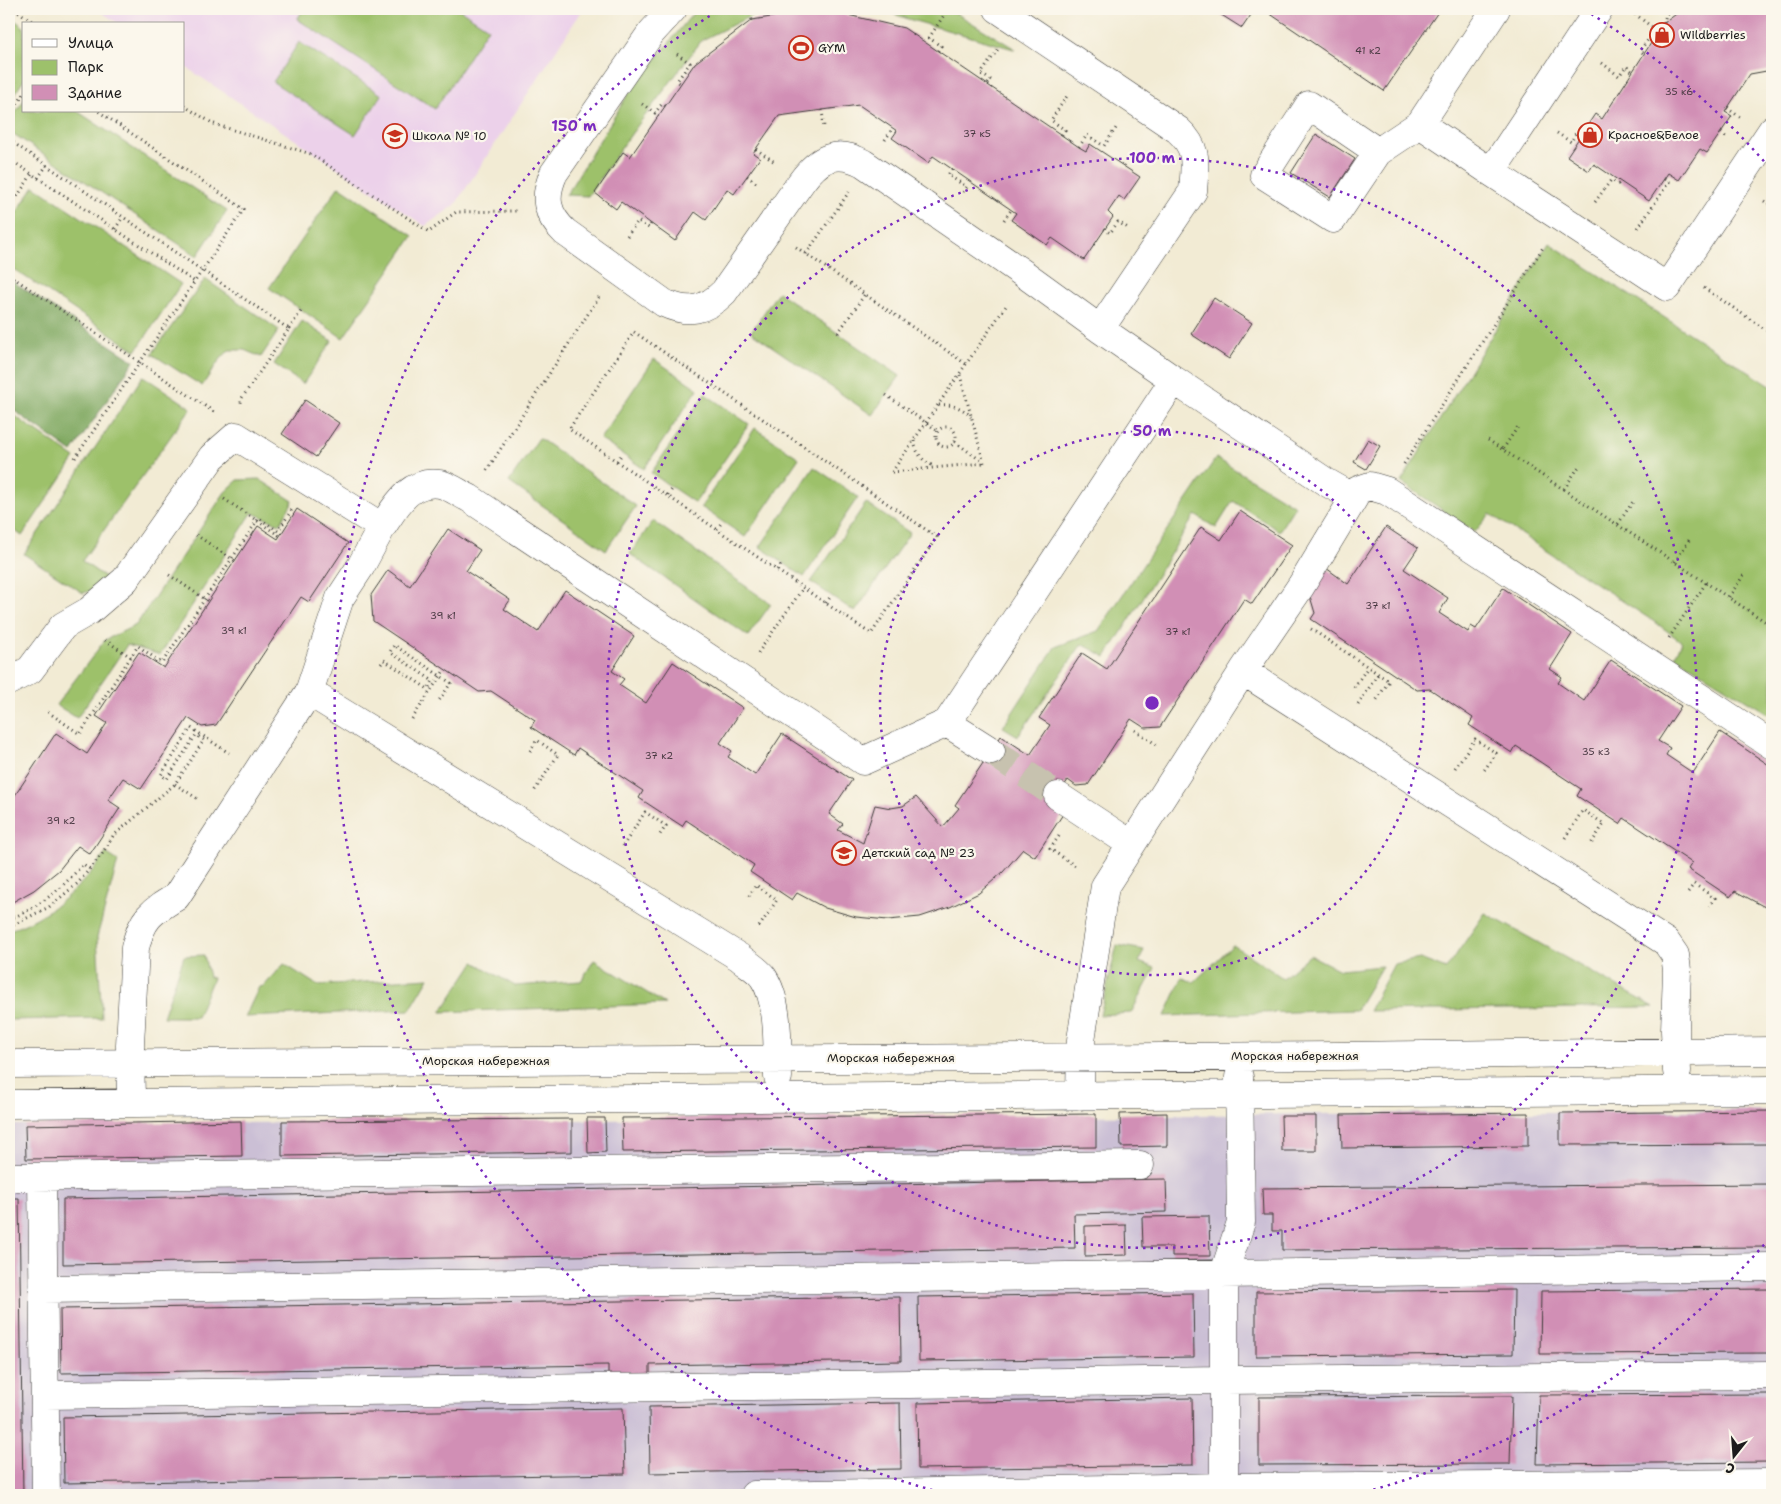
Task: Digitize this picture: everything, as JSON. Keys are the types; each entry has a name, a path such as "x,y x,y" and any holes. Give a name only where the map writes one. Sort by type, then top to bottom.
{"street":[{"path":"672,9 652,33 554,173 549,184 547,198 549,211 556,223 565,232 664,303 676,308 689,310 703,308 715,301 724,292 808,173 824,160 844,156 853,158 1027,276 1174,380 1326,482 1354,498"},
{"path":"1378,152 1420,124 1496,9"},
{"path":"1492,172 1599,9"},
{"path":"1007,15 1178,130 1187,138 1193,150 1196,164 1193,191 1100,329"},
{"path":"1420,124 1667,287 1772,130"},
{"path":"131,1102 130,1064 135,948 138,934 146,919 157,908 176,897 309,692 340,598 402,497 419,486 440,484 468,498 863,761 947,722 1174,380"},
{"path":"9,681 30,670 63,626 90,611 126,580 212,457 236,436 382,527"},
{"path":"1080,1096 1080,1057 1105,886 1243,671 1301,586 1358,490 1370,486 1387,491 1772,745"},
{"path":"1243,671 1666,942 1675,955 1677,970 1676,1052 1678,1090"},
{"path":"309,692 739,956 762,977 773,1000 777,1021 778,1097"},
{"path":"947,722 991,751"},
{"path":"1058,796 1131,844"},
{"name":"Морская набережная","path":"9,1064 1337,1056 1772,1051"},
{"path":"1224,1491 1224,1273 1241,1222 1239,1056"},
{"path":"1337,1056 1339,1094"},
{"path":"1146,1057 1148,1095"},
{"path":"410,1100 414,1061"},
{"path":"209,1063 210,1102"},
{"path":"9,1104 1772,1090"},
{"path":"9,1177 1140,1165"},
{"path":"42,1177 46,1495"},
{"path":"44,1289 1772,1267"},
{"path":"45,1395 1772,1374"},
{"path":"754,1495 1224,1491 1772,1483"}],"path":[{"path":"14,9 34,22"},
{"path":"749,9 752,20"},
{"path":"781,9 782,15"},
{"path":"938,51 941,46 929,38 948,9"},
{"path":"1628,9 1656,30 1640,50 1644,54"},
{"path":"1664,24 1666,14 1673,9"},
{"path":"988,84 991,80 982,74 1007,15"},
{"path":"1062,135 1065,130 1051,120 1086,68"},
{"path":"9,116 22,97"},
{"path":"1079,147 1087,135 1104,146 1134,101"},
{"path":"185,107 214,124 311,154 429,232 456,212 549,211"},
{"path":"75,458 244,209 99,112"},
{"path":"9,140 289,329"},
{"path":"9,159 195,282"},
{"path":"38,178 47,165"},
{"path":"806,254 867,166"},
{"path":"9,209 32,174"},
{"path":"1620,256 1669,182 1664,179"},
{"path":"115,229 123,217"},
{"path":"1387,491 1562,218"},
{"path":"769,228 966,364"},
{"path":"468,498 617,269"},
{"path":"1677,270 1772,334"},
{"path":"9,276 226,421 236,436"},
{"path":"984,463 892,472 1027,276"},
{"path":"838,333 865,294"},
{"path":"236,436 242,398 302,310"},
{"path":"634,332 937,537 871,634 668,496 569,428 634,332"},
{"path":"960,374 984,463"},
{"path":"886,395 938,431"},
{"path":"938,406 951,405 960,408 972,418"},
{"path":"1503,449 1519,425"},
{"path":"946,426 952,428 956,433 955,442 950,446 940,445 937,440 938,431 946,426"},
{"path":"1488,440 1772,626"},
{"path":"914,441 918,453 924,460 937,467"},
{"path":"955,442 984,463"},
{"path":"617,462 622,454"},
{"path":"1564,490 1580,465"},
{"path":"196,480 280,536"},
{"path":"668,496 673,488"},
{"path":"1618,524 1634,500"},
{"path":"257,520 258,518 278,530 296,504"},
{"path":"48,712 80,734 132,658 138,646 162,663 233,560 257,520"},
{"path":"717,529 722,522"},
{"path":"194,534 233,560"},
{"path":"1675,562 1691,538"},
{"path":"777,570 783,562"},
{"path":"1729,597 1745,573"},
{"path":"167,574 206,600"},
{"path":"1651,666 1706,583"},
{"path":"740,679 803,588"},
{"path":"826,603 831,596"},
{"path":"1283,611 1389,681 1376,701"},
{"path":"102,639 132,658"},
{"path":"381,664 384,660 428,689 433,681 390,652 394,645 451,683 438,702"},
{"path":"1354,687 1368,667"},
{"path":"433,687 445,669"},
{"path":"1371,685 1378,674"},
{"path":"9,927 49,907 78,883 113,836 175,784 204,740 196,735 167,778 161,775 191,728 210,741"},
{"path":"1135,730 1156,744"},
{"path":"1475,739 1496,753 1483,772"},
{"path":"516,819 558,755 537,740 530,751"},
{"path":"175,784 198,799"},
{"path":"9,791 15,795"},
{"path":"1583,810 1604,824 1592,844"},
{"path":"604,873 645,812 666,826 660,836"},
{"path":"1050,849 1057,839"},
{"path":"9,919 44,900 72,877 83,864 90,869"},
{"path":"1688,892 1694,884 1699,887 1715,898 1709,906"},
{"path":"749,896 756,885 777,900"}],"shaded area":[{"name":"Школа № 10","path":"97,9 583,9 455,205 425,226 185,67 185,22 116,22"},
{"path":"1772,1110 1772,1495 9,1495 9,1125"}],"green space":[{"path":"304,9 459,9 488,28 435,109 297,19"},
{"path":"701,9 765,9 702,40 632,133 588,196 566,195 630,91 694,12"},
{"path":"880,9 949,9 1017,50 908,19"},
{"path":"9,16 22,26 22,83 9,103"},
{"path":"299,42 382,95 355,135 273,82"},
{"path":"22,103 22,112 78,112 227,211 197,256 9,131 9,122"},
{"path":"34,186 181,284 136,351 9,266 9,224"},
{"path":"339,186 413,236 343,338 269,288"},
{"path":"1549,243 1772,387 1772,716 1675,656 1682,642 1659,625 1490,514 1475,532 1401,482"},
{"path":"9,279 134,361 72,452 9,407"},
{"path":"205,279 279,330 261,357 244,350 229,350 218,362 202,386 152,354"},
{"path":"778,292 900,376 872,415 751,332"},
{"path":"302,321 332,341 303,384 274,364"},
{"path":"654,359 698,389 644,469 600,439"},
{"path":"143,376 191,408 82,561 106,578 94,590 83,593 24,554"},
{"path":"705,394 749,424 695,503 651,473"},
{"path":"9,412 75,458 22,536 9,526"},
{"path":"755,428 799,458 745,537 701,507"},
{"path":"539,438 636,506 606,550 509,482"},
{"path":"1216,458 1295,506 1279,531 1233,501 1216,528 1195,515 1106,657 1082,644 1018,736 1003,727 1055,647 1098,631"},
{"path":"814,467 858,497 804,577 760,547"},
{"path":"259,479 293,501 280,524 252,513 160,655 127,645 77,718 56,705 105,640 136,625 225,492 238,480"},
{"path":"866,503 910,533 855,612 811,582"},
{"path":"653,521 771,604 748,636 630,554"},
{"path":"106,853 118,861 97,937 102,1018 9,1020 9,930 37,918 64,899 87,877"},
{"path":"1485,913 1654,1007 1369,1011 1394,964 1420,959 1446,969"},
{"path":"1117,945 1144,950 1139,962 1155,968 1131,1013 1100,1015"},
{"path":"1233,945 1283,978 1310,955 1340,970 1382,966 1356,1010 1165,1016 1182,978 1194,982"},
{"path":"204,955 209,977 213,978 197,1017 163,1017 184,956"},
{"path":"594,960 665,1004 441,1012 474,962 515,986 581,981"},
{"path":"284,964 317,985 429,978 410,1010 245,1017 259,987 264,986"}],"building":[{"path":"822,9 904,28 1079,147 1086,151 1090,144 1140,177 1124,200 1119,196 1108,212 1113,217 1084,260 1052,238 1047,245 1011,220 1016,213 933,156 928,163 892,138 897,131 859,105 779,116 753,153 760,158 734,194 727,189 706,220 695,212 675,241 621,202 616,209 595,193 623,152 630,157 695,63 752,20"},
{"path":"1212,9 1255,9 1242,28"},
{"path":"1263,9 1440,9 1384,91"},
{"path":"1683,9 1772,9 1772,70 1750,74 1725,112 1732,116 1707,153 1700,149 1679,180 1668,173 1649,201 1594,164 1589,171 1567,156 1595,114 1602,119 1664,23"},
{"path":"1316,134 1355,159 1330,197 1291,173"},
{"path":"1214,298 1252,323 1229,359 1191,334"},
{"path":"305,400 339,423 316,457 282,434"},
{"path":"1368,439 1380,446 1366,469 1354,462"},
{"path":"297,509 348,543 309,602 301,597 216,725 202,727 188,718 141,789 123,778 108,800 120,808 90,854 78,846 59,870 34,890 9,904 9,813 14,805 10,803 56,733 87,754 107,723 96,716 139,652 164,668 258,526 278,539"},
{"path":"1240,511 1292,545 1252,604 1244,599 1160,727 1145,728 1131,719 1088,785 1076,786 1068,780 1053,803 1065,811 1035,857 1023,849 1003,872 979,893 950,907 920,917 888,920 856,917 825,908 797,893 792,900 750,872 754,865 686,820 682,826 639,798 643,791 578,748 574,755 531,727 535,720 491,691 479,692 373,621 371,595 388,570 410,586 448,529 480,550 466,571 510,600 504,609 538,632 565,590 634,636 612,671 624,679 619,685 646,703 673,662 743,708 720,743 732,751 728,757 755,775 782,734 852,780 829,814 843,824 838,830 863,843 875,805 891,808 903,806 916,797 943,827 959,808 955,805 1001,736 1030,755 1050,725 1039,718 1082,653 1107,669 1201,527 1221,540"},
{"path":"1386,527 1418,548 1404,569 1448,598 1439,613 1468,632 1471,626 1476,629 1503,588 1572,634 1550,669 1562,677 1558,683 1584,701 1611,660 1681,706 1658,741 1670,748 1666,755 1693,773 1720,732 1772,767 1772,805 1767,813 1772,816 1772,909 1735,891 1730,897 1688,869 1692,863 1624,818 1620,824 1577,796 1581,789 1516,746 1512,753 1469,725 1473,718 1430,689 1417,690 1311,619 1315,613 1309,593 1326,568 1348,584"},
{"path":"1772,1111 1772,1144 1560,1145 1560,1113"},
{"path":"1167,1113 1167,1146 1121,1147 1120,1114"},
{"path":"1528,1113 1528,1146 1342,1148 1341,1115"},
{"path":"1096,1114 1096,1147 623,1152 622,1118"},
{"path":"1281,1116 1316,1116 1316,1151 1282,1151"},
{"path":"587,1118 605,1118 606,1152 588,1153"},
{"path":"572,1119 572,1152 282,1156 282,1121"},
{"path":"241,1121 242,1156 26,1159 25,1125"},
{"path":"1166,1179 1167,1212 1074,1214 1075,1248 63,1264 63,1199"},
{"path":"1772,1184 1772,1247 1282,1250 1282,1231 1272,1231 1272,1215 1263,1215 1262,1188"},
{"path":"9,1198 19,1198 23,1495 9,1495"},
{"path":"1209,1216 1210,1256 1172,1256 1172,1247 1143,1247 1142,1217"},
{"path":"1126,1225 1127,1255 1085,1256 1085,1226"},
{"path":"1772,1289 1772,1353 1540,1354 1541,1291"},
{"path":"1514,1290 1513,1354 1256,1356 1256,1292"},
{"path":"1193,1293 1194,1357 919,1361 918,1297"},
{"path":"900,1297 901,1361 650,1365 650,1378 608,1379 608,1365 61,1373 60,1309"},
{"path":"1772,1394 1772,1462 1537,1464 1539,1395"},
{"path":"1512,1396 1510,1464 1259,1465 1259,1397"},
{"path":"1192,1398 1193,1465 918,1469 917,1403"},
{"path":"900,1403 901,1469 650,1473 649,1407"},
{"path":"623,1408 625,1474 64,1483 63,1417"}],"tunnel":[{"path":"991,751 1058,796"}],"place":[{"name":"Wildberries","path":"1662,35"},
{"name":"GYM","path":"801,48"},
{"name":"Красное&Белое","path":"1590,135"},
{"name":"Школа № 10","path":"395,136"},
{"name":"Детский сад № 23","path":"844,853"}]}
